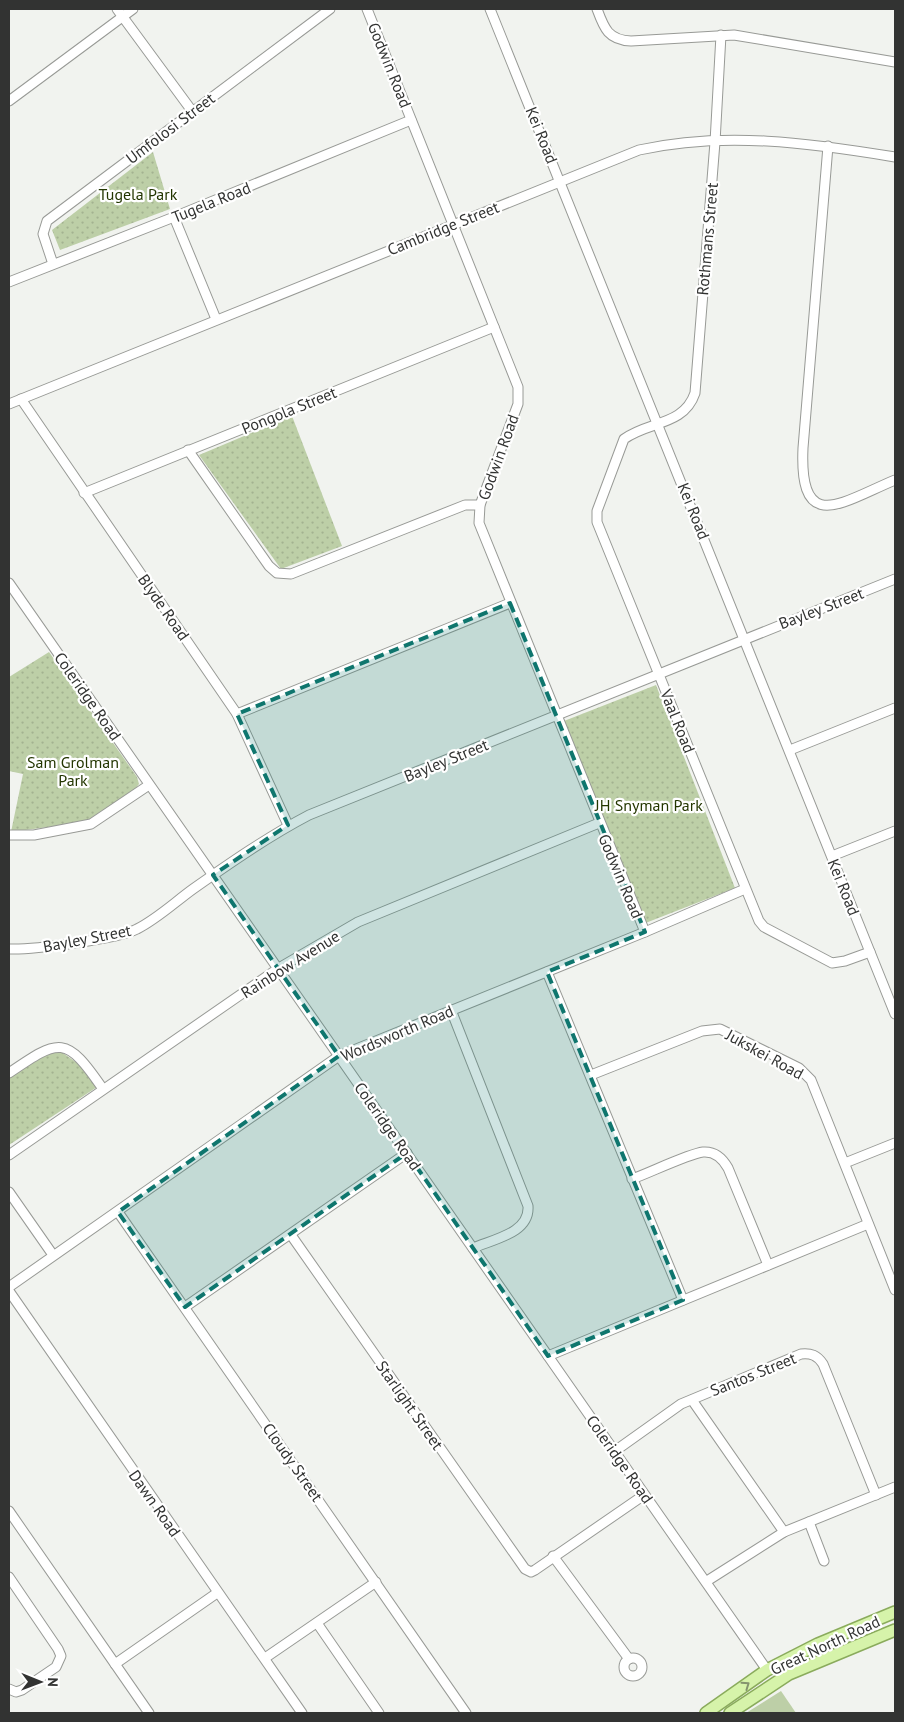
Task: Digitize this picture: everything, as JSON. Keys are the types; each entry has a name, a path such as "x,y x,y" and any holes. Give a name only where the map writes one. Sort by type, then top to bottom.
{"main road":[{"name":"Great North Road","path":"706,1713 767,1670 818,1644 895,1612"},
{"name":"Great North Road","path":"730,1713 789,1674 895,1630"}],"street":[{"path":"9,102 120,13 133,9"},
{"name":"Umfolosi Street","path":"53,264 43,231 47,221 330,9"},
{"name":"Godwin Road","path":"367,9 518,387 519,396 480,505 479,523 599,823 645,932"},
{"name":"Kei Road","path":"490,9 895,1014"},
{"path":"597,9 608,35 626,41 721,35 745,36 895,62"},
{"path":"120,13 192,111"},
{"name":"Rothmans Street","path":"658,424 682,414 695,394 715,142 721,35"},
{"name":"Tugela Road","path":"9,282 174,218 411,120"},
{"name":"Cambridge Street","path":"9,404 560,180 639,150 715,142 774,140 895,156"},
{"path":"828,146 802,472 807,494 822,506 835,505 895,480"},
{"path":"174,218 216,319"},
{"name":"Pongola Street","path":"84,493 494,327"},
{"name":"Blyde Road","path":"22,399 84,493 237,714 288,825"},
{"name":"Vaal Road","path":"658,424 629,435 620,444 597,511 597,519 745,889 758,921 764,927 828,961 845,961 870,952"},
{"path":"188,450 269,566 281,574 291,574 465,505 480,505"},
{"name":"Bayley Street","path":"9,949 30,948 129,932 147,922 212,875 288,825 309,815 895,579"},
{"name":"Coleridge Road","path":"9,583 767,1670"},
{"path":"237,714 510,603"},
{"path":"790,750 895,708"},
{"path":"9,835 34,835 91,824 149,785"},
{"name":"Rainbow Avenue","path":"9,1155 103,1088 279,968 370,916 599,823"},
{"path":"832,856 895,831"},
{"name":"Wordsworth Road","path":"9,1289 53,1255 118,1212 340,1056 645,932 745,889"},
{"path":"547,972 683,1300"},
{"path":"451,1010 528,1206 528,1217 522,1226 473,1248"},
{"name":"Jukskei Road","path":"591,1076 702,1031 720,1028 799,1068 807,1075 845,1163 895,1290"},
{"path":"9,1073 44,1050 61,1048 71,1051 82,1058 103,1088"},
{"path":"845,1163 895,1143"},
{"path":"632,1179 702,1152 716,1155 722,1159 728,1168 768,1265"},
{"path":"184,1307 291,1235 407,1153"},
{"path":"9,1192 53,1255"},
{"name":"Cloudy Street","path":"118,1212 466,1713"},
{"path":"548,1356 868,1224"},
{"name":"Starlight Street","path":"291,1235 518,1561 531,1572 553,1556"},
{"name":"Dawn Road","path":"9,1289 217,1593 302,1713"},
{"name":"Santos Street","path":"615,1451 669,1412 692,1400 801,1354 814,1355 823,1364 876,1495"},
{"path":"692,1400 784,1532"},
{"path":"707,1582 784,1532 895,1487"},
{"path":"629,1659 553,1556 644,1494"},
{"path":"9,1511 149,1713"},
{"path":"809,1522 824,1561"},
{"path":"9,1577 58,1648 61,1656 56,1667 22,1690 16,1692 9,1689"},
{"path":"264,1658 376,1582"},
{"path":"115,1664 217,1593"},
{"path":"317,1623 379,1713"}],"highlighted area":[{"path":"510,603 645,932 547,972 683,1300 548,1356 407,1153 185,1307 118,1212 339,1056 213,875 288,825 237,714"}],"green space":[{"name":"Tugela Park","path":"153,152 170,209 60,250 52,230"},
{"path":"292,416 342,546 281,569 199,455"},
{"name":"Sam Grolman Park","path":"49,652 137,777 139,784 135,789 85,822 11,832 23,774 9,771 9,677"},
{"name":"JH Snyman Park","path":"656,685 735,888 643,924 564,721"},
{"path":"60,1051 83,1067 97,1087 9,1145 9,1075 39,1054"},
{"path":"781,1691 796,1713 746,1713"}]}
